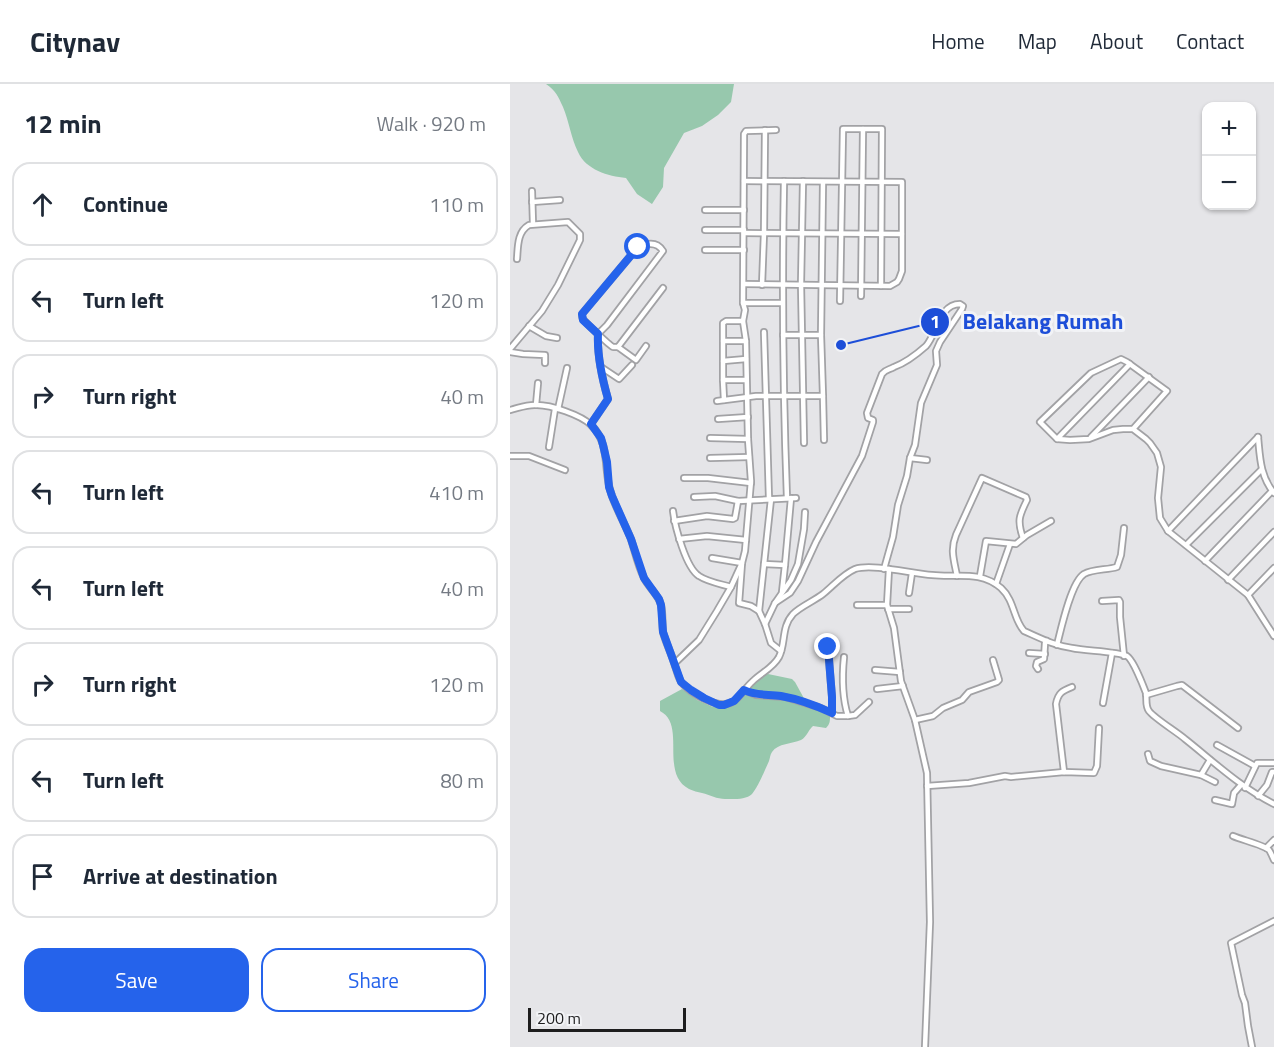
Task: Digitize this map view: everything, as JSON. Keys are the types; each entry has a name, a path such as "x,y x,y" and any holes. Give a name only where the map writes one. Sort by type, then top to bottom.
{"street":[{"path":"840,301 843,129 882,129 881,286"},
{"path":"861,296 863,129"},
{"path":"762,285 765,130"},
{"path":"759,611 739,603 750,483 746,341 743,321 745,310 743,303 745,132 776,130"},
{"path":"803,181 801,284 804,443"},
{"path":"744,182 902,182 902,271 900,279 894,284 881,286 744,284"},
{"path":"782,592 792,498 784,395 782,284 784,182"},
{"path":"823,182 821,335 824,440"},
{"path":"532,191 533,224"},
{"path":"532,202 561,200"},
{"path":"705,210 744,210"},
{"path":"517,259 520,233 523,228 533,224 568,222 580,234 581,237 558,285 542,311 510,350 522,354 545,355 545,363"},
{"path":"705,230 764,233 902,234"},
{"path":"591,424 608,399 597,343 598,334 663,251 657,244 650,243 638,247 585,309 582,317 598,334 613,347 618,347 636,360 646,346"},
{"path":"705,250 744,250"},
{"path":"618,347 663,288"},
{"path":"743,303 782,303"},
{"path":"775,603 794,588 862,456 873,421 868,418 867,413 882,374 914,356 927,345 939,320 950,306 960,304 963,306 962,309 936,351 937,364 921,403 915,445 898,505 886,569 887,607 894,628 900,672 915,720 927,773 930,922 925,1047"},
{"path":"724,400 723,323 743,321"},
{"path":"529,326 546,336 557,338"},
{"path":"764,332 770,500 759,611 771,643 781,651"},
{"path":"783,335 821,335"},
{"path":"723,341 746,341"},
{"path":"723,361 746,359"},
{"path":"1133,429 1167,391 1121,359 1090,373 1040,422 1057,439 1089,439 1113,430 1133,429 1150,443 1161,467 1158,498 1163,526 1248,595 1274,636"},
{"path":"1057,439 1130,364"},
{"path":"601,368 619,379 632,365"},
{"path":"549,447 567,368"},
{"path":"1089,439 1149,377"},
{"path":"723,380 746,380"},
{"path":"536,405 538,383"},
{"path":"717,400 784,395 823,396"},
{"path":"510,410 536,405 556,409 580,417 591,424 601,438 607,462 609,487 631,539 644,578 659,599 663,632 681,682 711,702 719,705 734,701 773,665 781,651 784,630 793,613 824,594 854,570 886,569 943,576 980,576 996,584 1007,594 1022,629 1057,645 1126,656 1132,662 1146,695 1150,712 1243,787 1274,804"},
{"path":"718,419 748,417"},
{"path":"1067,429 1077,440"},
{"path":"1168,531 1258,437 1261,470 1266,483 1273,492 1205,561"},
{"path":"710,438 748,439"},
{"path":"510,456 527,456 565,470"},
{"path":"710,458 749,457"},
{"path":"910,458 927,460"},
{"path":"1186,545 1261,470"},
{"path":"684,478 708,478 750,483"},
{"path":"957,576 953,541 982,478 1026,498 1019,519 1019,529 1023,538"},
{"path":"694,497 715,496 738,501 792,498"},
{"path":"674,521 707,516 733,519 738,501"},
{"path":"673,511 682,549 692,569 697,575 731,587"},
{"path":"765,624 798,564 805,512"},
{"path":"980,576 986,541 1017,544 1051,520"},
{"path":"1057,645 1071,596 1080,577 1086,573 1117,567 1121,555 1124,528"},
{"path":"1228,580 1274,532"},
{"path":"679,539 707,536 746,540"},
{"path":"996,584 1010,544"},
{"path":"712,558 742,563"},
{"path":"675,663 699,640 731,587 742,563"},
{"path":"764,564 785,565"},
{"path":"1248,595 1274,568"},
{"path":"909,593 912,573"},
{"path":"1102,601 1119,600 1120,602 1126,656"},
{"path":"857,605 909,609"},
{"path":"1038,669 1037,662 1044,659 1047,641"},
{"path":"828,647 832,713"},
{"path":"1029,653 1045,654"},
{"path":"1103,703 1112,653"},
{"path":"1126,656 1133,653"},
{"path":"844,657 843,689 848,716"},
{"path":"915,720 933,716 943,708 962,700 969,692 997,682 999,680 993,660"},
{"path":"875,670 900,672"},
{"path":"1146,695 1182,685 1238,728"},
{"path":"877,689 903,686"},
{"path":"1065,772 1056,704 1057,695 1062,690 1072,687"},
{"path":"744,690 756,695 785,697 821,708 837,716 855,715 869,702"},
{"path":"927,786 969,783 1005,776 1095,772 1099,728"},
{"path":"1217,745 1255,766"},
{"path":"1148,754 1150,761 1161,766 1201,775 1215,782"},
{"path":"1201,775 1210,760"},
{"path":"1215,801 1232,804 1234,793 1243,787 1253,774 1257,763 1274,763"},
{"path":"1258,796 1274,772"},
{"path":"1233,836 1270,850 1274,860"},
{"path":"1266,848 1274,840"},
{"path":"1252,1047 1245,1003 1231,943 1274,921"}],"green space":[{"path":"546,84 734,84 731,102 718,115 702,126 684,133 664,168 663,187 652,204 637,194 626,178 598,171 586,163 576,147 560,100"},
{"path":"763,675 792,679 812,708 830,716 826,728 813,726 801,740 781,745 775,749 771,753 759,783 749,796 739,799 722,799 689,789 680,782 676,772 672,727 668,718 660,711 660,701 682,689 697,700 713,707 730,705"}],"place":[{"name":"Belakang Rumah","path":"841,345"}],"route":[{"path":"638,247 582,314 583,320 598,334 597,343 608,399 591,424 601,438 607,462 609,487 631,539 639,567 650,588 659,599 663,632 681,682 719,705 729,704 744,690 756,695 785,697 832,713 828,647"}]}
